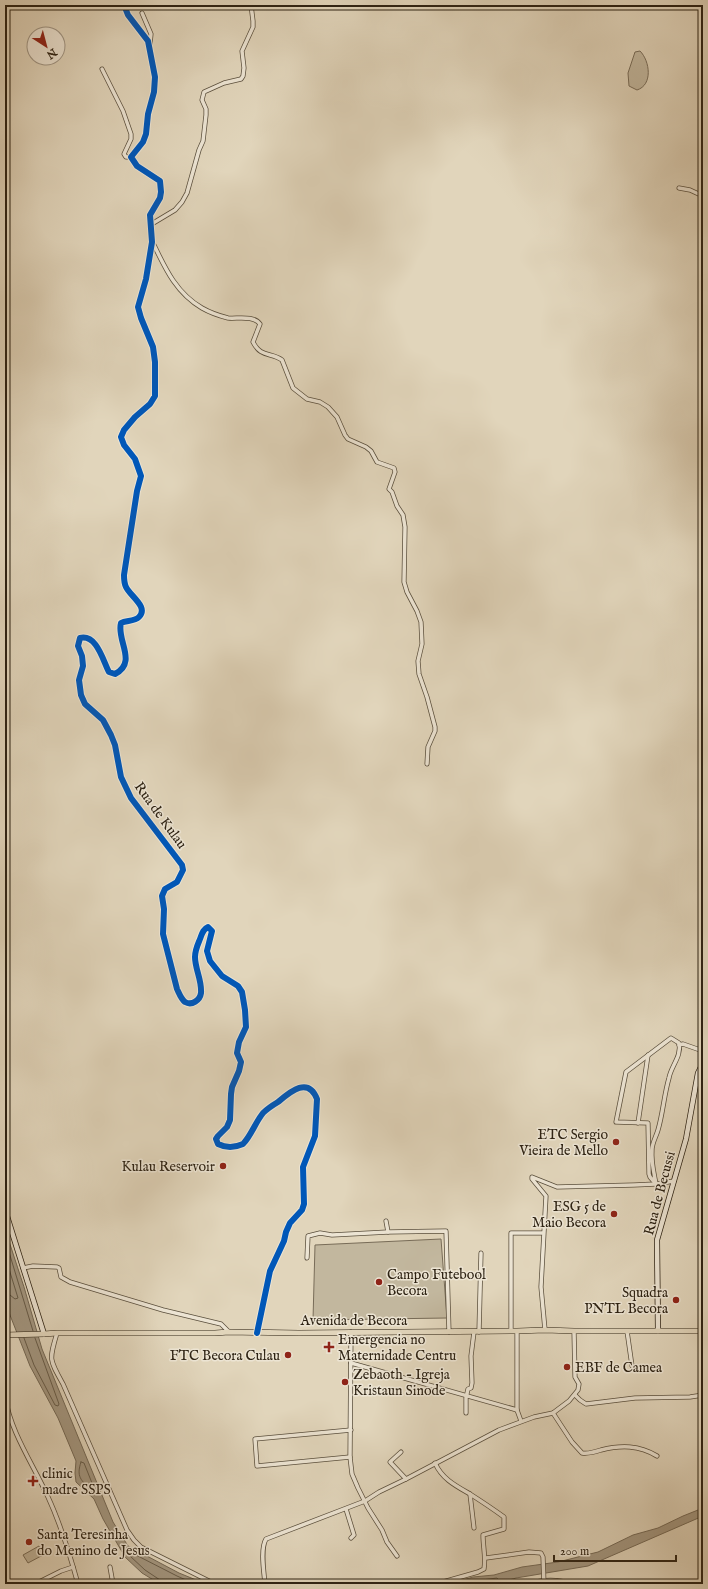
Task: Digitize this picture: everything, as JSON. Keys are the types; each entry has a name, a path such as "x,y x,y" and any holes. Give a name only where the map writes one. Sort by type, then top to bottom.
{"main road":[{"name":"Avenida de Becora","path":"5,1334 477,1332 545,1330 703,1331"}],"street":[{"path":"102,69 127,123 131,139 124,154 126,157 131,158 143,142 146,134 148,114 154,92 155,76 148,40 128,15 124,5"},
{"path":"150,225 175,210 187,193 197,156 203,141 206,115 206,109 202,100 204,92 224,83 241,79 244,76 242,51 253,21 251,5"},
{"path":"142,13 151,34 150,47"},
{"name":"Rua de Kulau","path":"131,158 137,166 160,181 161,186 160,198 150,215 152,242 146,279 138,307 153,347 155,362 155,396 150,404 135,417 124,430 121,437 124,445 135,459 141,476 136,497 124,575 126,588 139,603 142,612 136,619 120,623 126,660 121,670 115,674 109,672 102,657 91,640 80,638 78,646 82,656 83,666 79,687 80,695 85,704 99,715 112,735 122,777 129,794 182,865 183,870 177,882 165,889 162,896 164,908 163,934 177,989 180,995 184,1001 188,1003 195,1002 200,998 201,985 195,957 202,934 205,928 208,927 212,931 207,951 210,962 222,976 238,986 242,992 246,1027 239,1042 237,1053 241,1062 232,1087 230,1120 227,1127 216,1139 218,1144 223,1147 231,1148 243,1144 264,1112 295,1089 302,1086 307,1087 317,1099 315,1136 303,1167 304,1204 302,1210 290,1223 284,1241 270,1271 257,1333"},
{"path":"679,188 690,190 703,196"},
{"path":"152,242 168,274 176,286 187,297 212,313 228,318 252,319 258,321 260,324 253,342 255,346 266,355 282,360 293,388 308,399 328,406 337,417 348,439 366,447 371,451 377,462 394,468 395,472 389,489 392,492 397,506 403,515 405,527 404,582 421,622 422,640 418,661 419,674 435,727 428,747 428,764"},
{"path":"656,1184 649,1174 648,1124 616,1122 626,1072 671,1038 673,1038 679,1045 703,1052"},
{"path":"656,1184 652,1162 653,1143 658,1130 668,1078 672,1066 678,1057 679,1045"},
{"path":"638,1123 648,1055"},
{"name":"Rua de Becussi","path":"658,1331 657,1240 687,1132 698,1073 703,1063"},
{"path":"545,1330 541,1287 546,1196 532,1179 534,1177 557,1187 656,1184 674,1181"},
{"path":"5,1210 41,1334"},
{"path":"386,1221 388,1232"},
{"path":"307,1258 308,1236 311,1234 320,1233 332,1235 446,1231 449,1332"},
{"path":"521,1422 517,1410 511,1233 543,1233"},
{"path":"466,1413 466,1395 472,1383 471,1356 477,1332 481,1253"},
{"path":"23,1268 33,1266 57,1267 59,1268 61,1277 70,1282 163,1310 221,1324 229,1332"},
{"path":"265,1584 263,1551 266,1539 365,1501 379,1492 406,1480 435,1463 499,1430 534,1416 553,1413 575,1395 579,1384 575,1377 574,1331"},
{"path":"627,1331 632,1366"},
{"path":"351,1332 350,1457 352,1474 387,1542 397,1556"},
{"path":"57,1333 50,1356 53,1366 63,1384 127,1530 134,1540 141,1546 215,1584"},
{"path":"351,1362 517,1410"},
{"path":"575,1395 586,1404 635,1398 690,1397 703,1395"},
{"path":"5,1397 7,1411 13,1425 49,1498 64,1537 78,1584"},
{"path":"553,1413 572,1442 582,1454 590,1454 610,1449 636,1447 647,1449 656,1456"},
{"path":"350,1457 257,1466 255,1439 351,1430"},
{"path":"401,1452 390,1462 406,1480"},
{"path":"435,1463 438,1470 452,1485 470,1494 504,1517 504,1529 483,1535 483,1548 486,1558 484,1569 436,1584"},
{"path":"470,1494 474,1528"},
{"path":"346,1509 354,1535 351,1538"},
{"path":"486,1558 535,1552 541,1553 544,1580"},
{"path":"35,1584 61,1571 73,1567"},
{"path":"110,1567 113,1584"},
{"path":"526,1584 544,1580 560,1580 575,1584"}],"shaded area":[{"path":"640,51 648,66 648,78 646,83 637,90 629,86 628,73 635,52"},
{"name":"Campo Futebool Becora","path":"441,1239 447,1318 313,1320 315,1245"},
{"path":"39,1546 43,1555 28,1563 23,1555"}],"water":[{"path":"5,1229 42,1349 113,1522 128,1546 179,1573 206,1584 160,1584 142,1573 125,1557 103,1519 94,1499 76,1482 76,1461 58,1418 30,1366 8,1310 5,1293"},
{"path":"703,1508 703,1516 588,1566 516,1578 496,1584 449,1584 473,1577 494,1575 522,1567 558,1562 598,1552 633,1535 658,1528"}],"cycle path":[{"path":"124,5 128,15 148,41 155,77 154,92 148,114 146,134 143,142 131,157 137,166 160,181 161,192 160,198 150,215 152,242 146,279 138,307 153,347 155,362 155,396 150,404 135,417 124,430 121,437 124,445 135,459 141,476 137,491 124,582 142,609 137,619 121,623 120,630 126,657 122,669 115,674 109,672 102,655 95,644 91,640 80,638 78,646 82,656 83,666 79,680 81,695 85,704 103,720 111,735 115,745 121,777 131,798 182,865 183,870 177,882 165,889 162,896 164,909 163,934 180,996 185,1002 188,1003 195,1002 200,996 200,984 195,954 202,934 208,927 212,931 207,951 210,961 222,976 238,986 242,992 246,1027 239,1042 237,1053 241,1062 232,1087 230,1120 227,1127 216,1139 218,1144 230,1147 243,1144 263,1113 288,1094 299,1088 309,1088 317,1099 315,1136 303,1167 304,1204 302,1210 290,1223 284,1241 270,1271 257,1333"}],"place":[{"name":"ETC Sergio Vieira de Mello","path":"616,1142"},
{"name":"Kulau Reservoir","path":"223,1166"},
{"name":"ESG 5 de Maio Becora","path":"614,1214"},
{"name":"Campo Futebool Becora","path":"379,1282"},
{"name":"Squadra PNTL Becora","path":"676,1300"},
{"name":"Emergencia no Maternidade Centru","path":"329,1347"},
{"name":"FTC Becora Culau","path":"288,1355"},
{"name":"EBF de Camea","path":"567,1367"},
{"name":"Zebaoth - Igreja Kristaun Sinode","path":"345,1382"},
{"name":"clinic madre SSPS","path":"33,1481"},
{"name":"Santa Teresinha do Menino de Jesus","path":"29,1542"}]}
